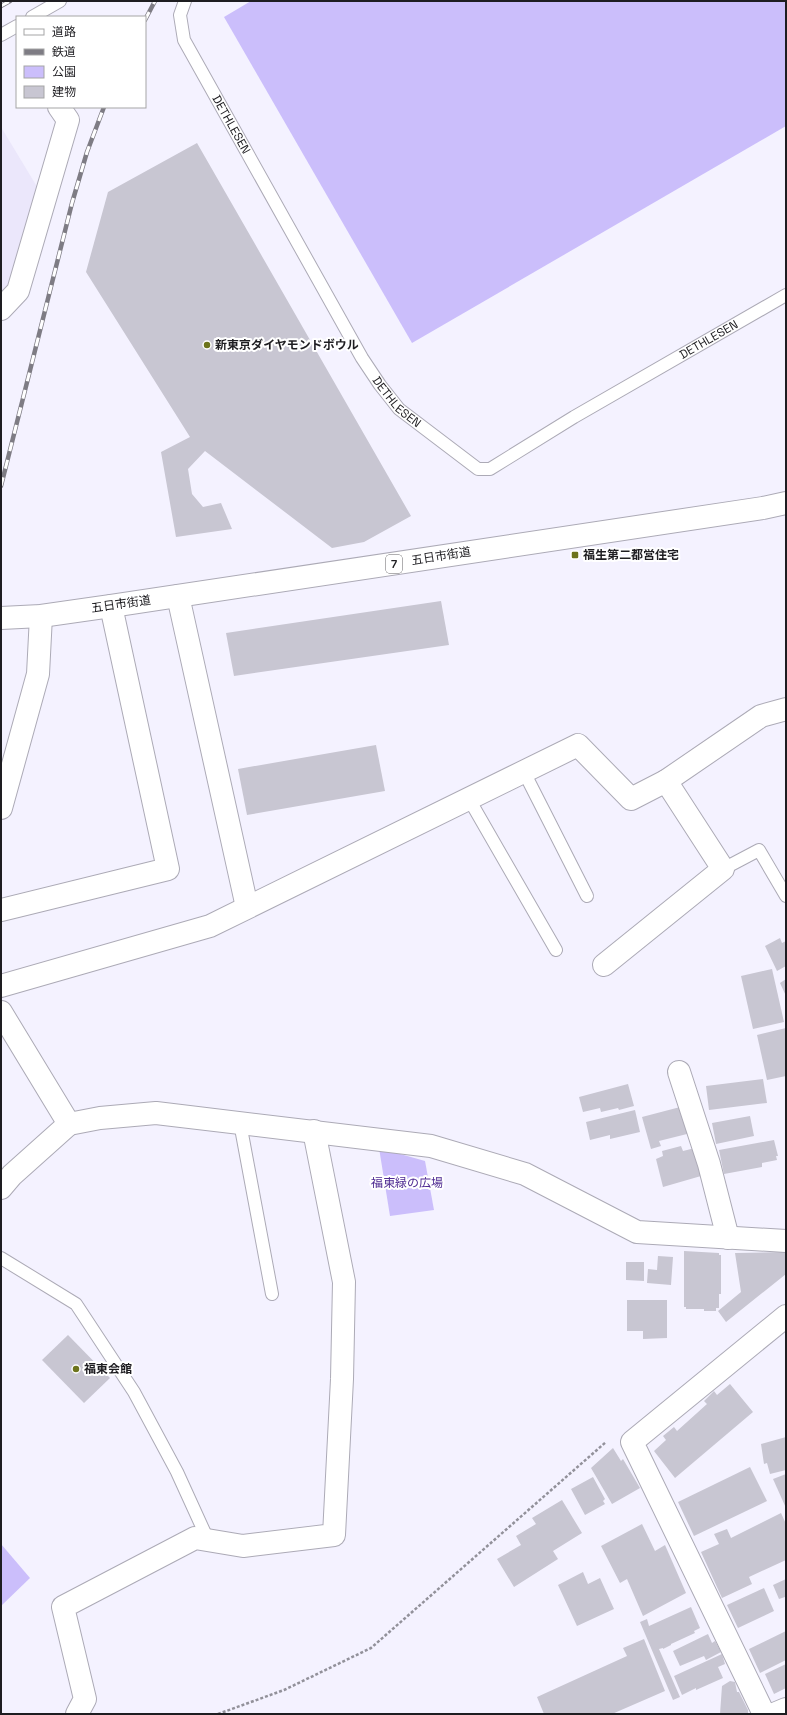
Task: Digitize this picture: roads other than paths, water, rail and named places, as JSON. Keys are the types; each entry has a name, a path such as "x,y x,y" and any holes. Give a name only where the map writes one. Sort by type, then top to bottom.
{"street":[{"path":"1,309 18,291 68,120 60,108"},
{"name":"五日市街道","path":"1,618 41,616 111,606 764,508 786,503"},
{"path":"178,596 247,907"},
{"path":"1,910 168,869 111,606"},
{"path":"1,808 38,674 41,616"},
{"path":"1,986 210,926 578,745 631,799 666,781 761,716 786,709"},
{"path":"604,965 723,869 666,781"},
{"path":"1,1012 69,1124"},
{"path":"679,1072 709,1164 728,1238"},
{"path":"1,1188 12,1175 69,1124 100,1118 156,1113 431,1146 525,1174 637,1232 786,1241"},
{"path":"77,1714 85,1699 63,1607 195,1538 243,1546 334,1535 342,1379 344,1282 314,1131"},
{"path":"764,1714 632,1442 786,1316"},
{"path":"774,1714 786,1709"}],"lane":[{"path":"34,16 60,1"},
{"name":"DETHLESEN","path":"185,1 180,15 184,40 362,358 380,385 399,408 478,469 490,469 574,418 786,295"},
{"path":"1,35 16,27"},
{"path":"524,772 588,896"},
{"path":"469,799 556,950"},
{"path":"723,869 760,850 786,896"},
{"path":"240,1123 272,1294"},
{"path":"1,1258 76,1304 134,1392 177,1472 208,1540"}],"railway":[{"path":"1,6 10,1"},
{"path":"146,18 155,1"},
{"path":"1,486 72,203 87,152 104,108"}],"place":[{"name":"新東京ダイヤモンドボウル","path":"207,345"},
{"name":"福生第二都営住宅","path":"575,555"},
{"name":"福東会館","path":"76,1369"}],"park label":[{"name":"福東緑の広場","path":"407,1183"}]}
